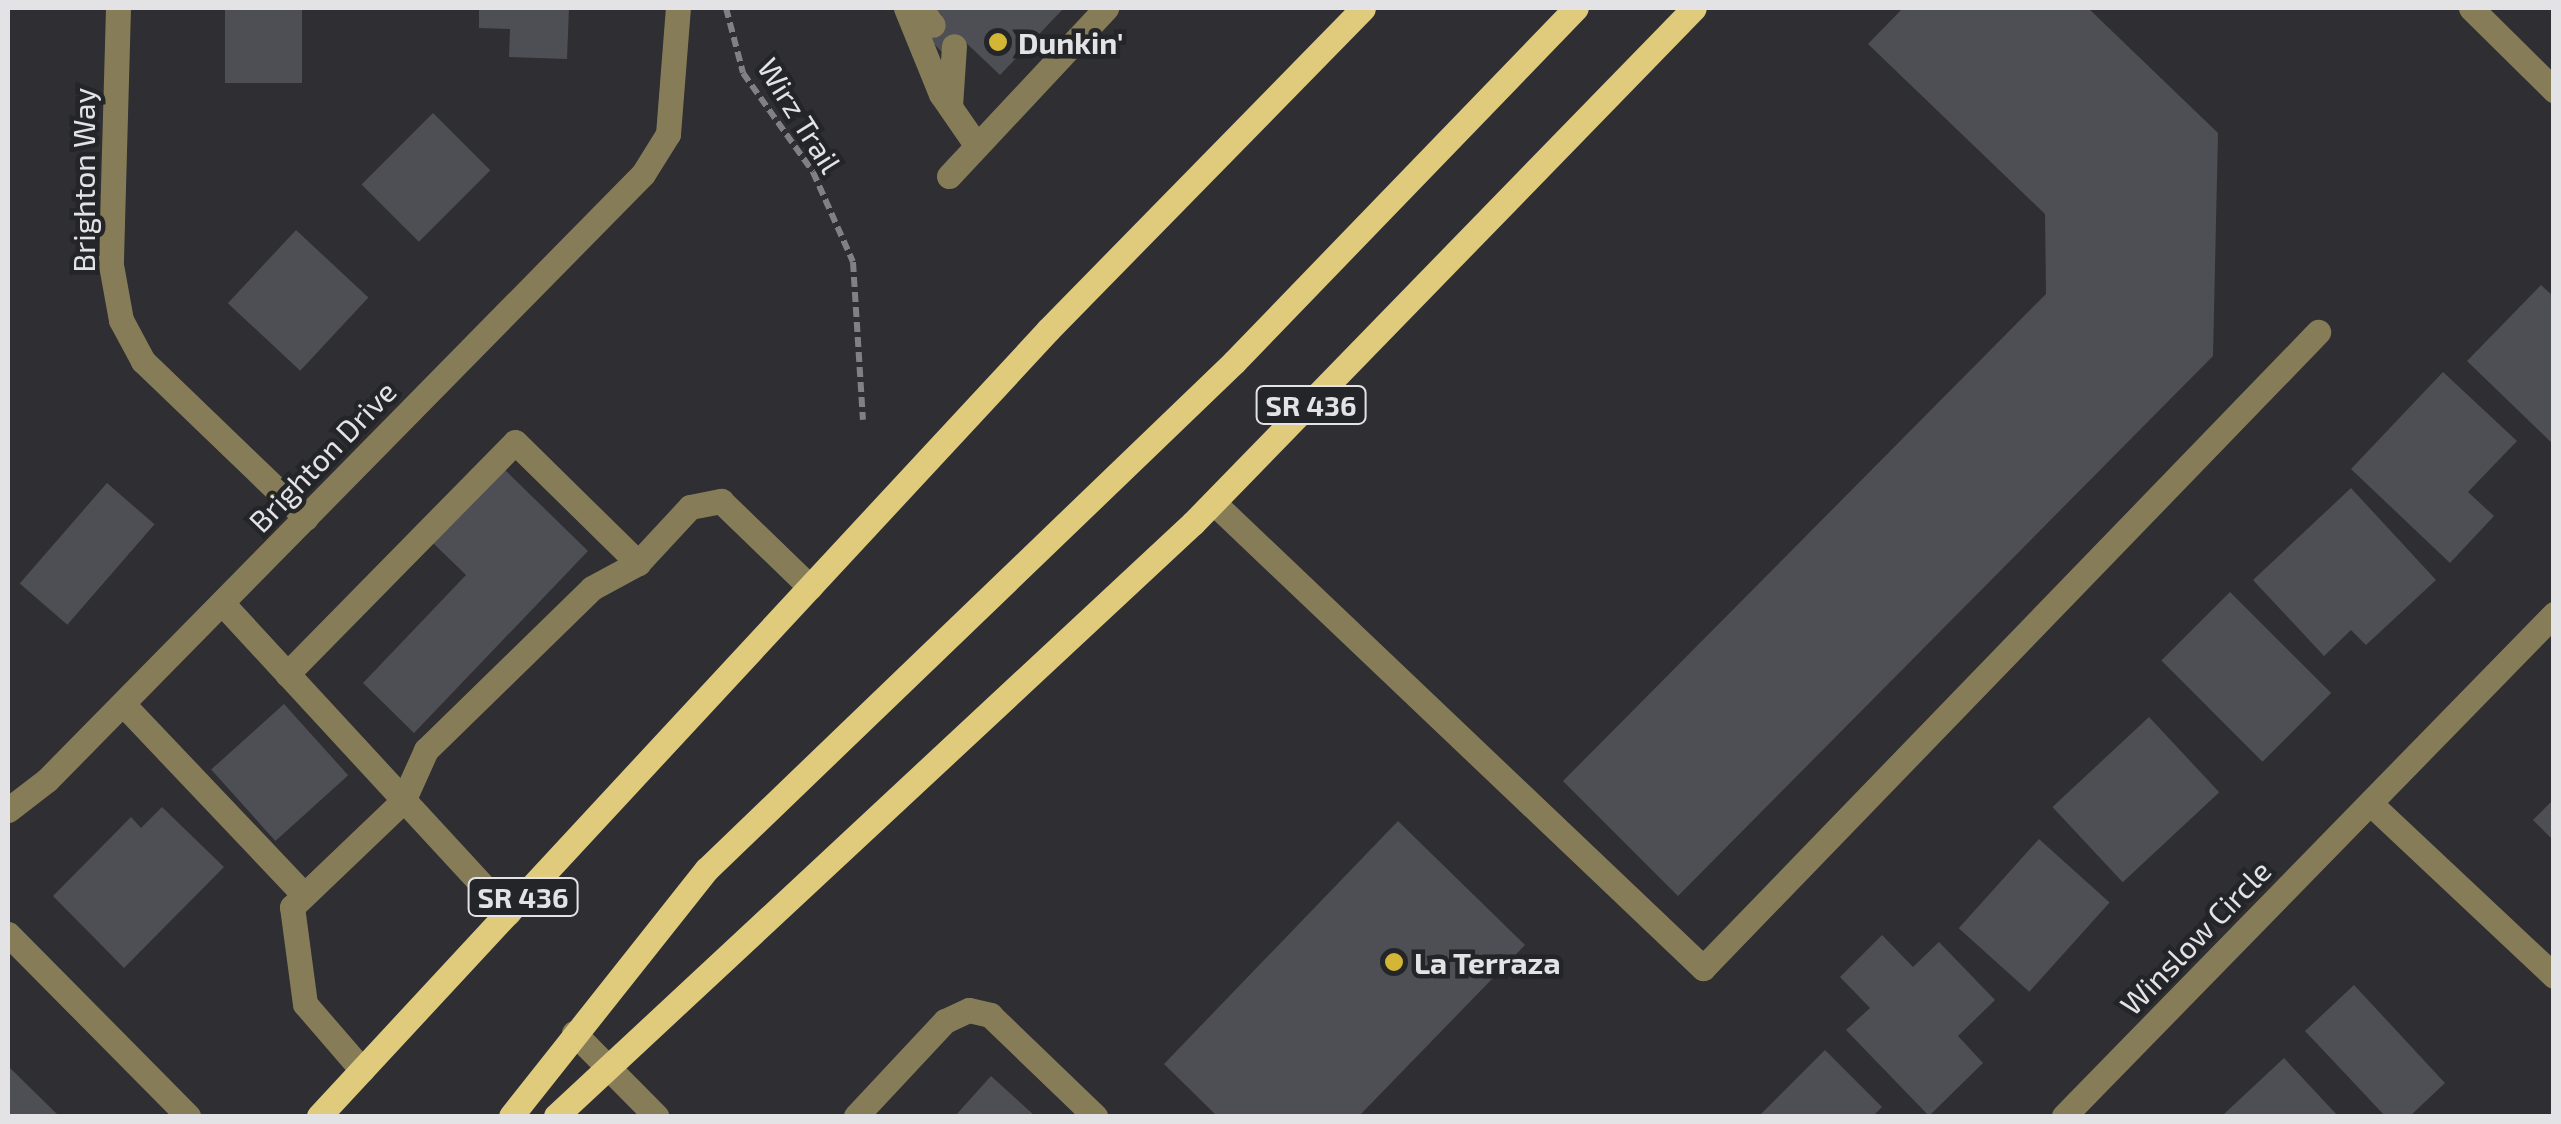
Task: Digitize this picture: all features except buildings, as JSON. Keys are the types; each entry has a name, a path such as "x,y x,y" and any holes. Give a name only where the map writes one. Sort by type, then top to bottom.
{"main road":[{"name":"SR 436","path":"319,1116 810,587 1363,8"},
{"path":"511,1116 708,869 1234,362 1576,8"},
{"name":"SR 436","path":"556,1116 1214,503 1694,8"}],"street":[{"name":"Brighton Way","path":"118,8 111,265 121,320 143,361 306,518"},
{"name":"Brighton Drive","path":"8,810 123,704 643,174 668,134 678,8"},
{"path":"906,8 950,106 976,146"},
{"path":"950,176 1106,8"},
{"path":"2471,8 2554,90"},
{"path":"950,106 954,46"},
{"path":"1214,503 1703,968 2318,332"},
{"path":"287,674 515,442 638,564"},
{"path":"362,1070 305,1004 292,906 404,801 426,750 592,588 638,564 690,507 721,501 810,587"},
{"path":"222,603 508,913"},
{"name":"Winslow Circle","path":"2064,1116 2554,614"},
{"path":"123,704 304,895"},
{"path":"2372,804 2554,976"},
{"path":"8,934 188,1116"},
{"path":"856,1116 945,1020 969,1010 990,1015 1094,1116"},
{"path":"574,1033 656,1116"}],"path":[{"name":"Wirz Trail","path":"726,8 743,74 813,172 853,262 863,420"}],"place":[{"name":"Dunkin'","path":"998,42"},
{"name":"La Terraza","path":"1394,962"}]}
